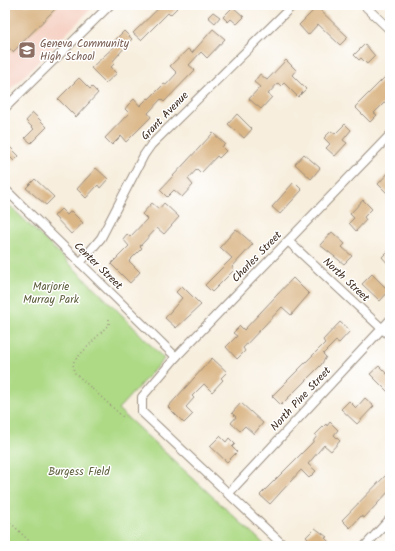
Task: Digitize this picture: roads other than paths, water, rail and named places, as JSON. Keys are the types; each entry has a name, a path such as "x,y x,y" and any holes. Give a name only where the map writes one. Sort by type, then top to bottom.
{"street":[{"path":"5,108 110,5"},
{"name":"Grant Avenue","path":"80,263 101,238 144,155 151,145 293,5"},
{"path":"364,5 390,30"},
{"name":"Charles Street","path":"228,494 142,412 142,397 176,357 390,135"},
{"name":"Center Street","path":"5,189 176,357"},
{"name":"North Street","path":"288,241 390,336"},
{"name":"North Pine Street","path":"228,494 390,320"},
{"path":"228,494 284,546"},
{"path":"365,546 390,519"}],"place":[{"name":"Geneva Community High School","path":"27,50"}],"park label":[{"name":"Marjorie Murray Park","path":"51,293"},
{"name":"Burgess Field","path":"79,472"}]}
